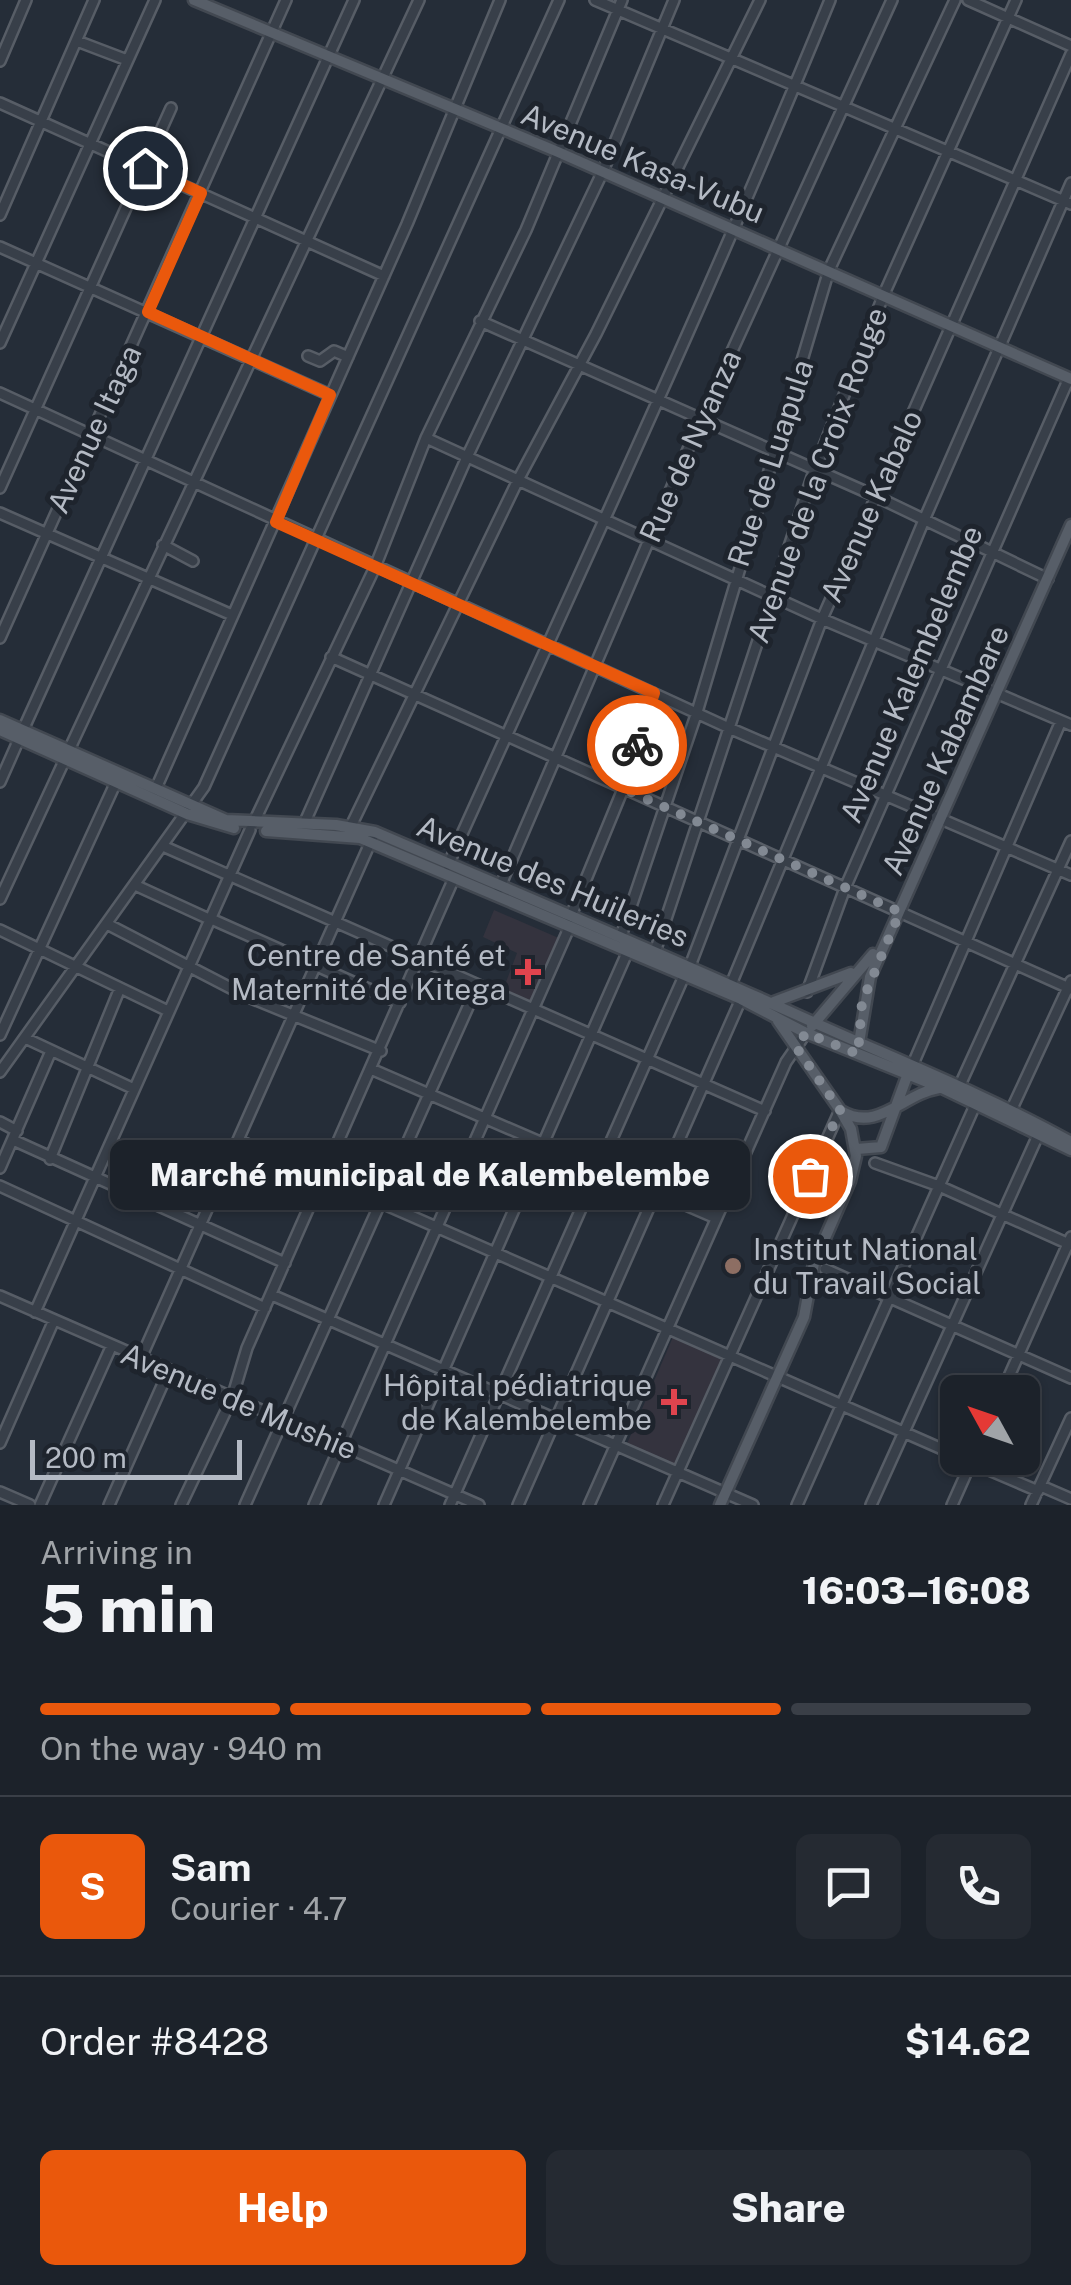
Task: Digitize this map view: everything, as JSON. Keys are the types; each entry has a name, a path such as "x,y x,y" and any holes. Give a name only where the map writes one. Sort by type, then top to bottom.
{"main road":[{"name":"Avenue Kasa-Vubu","path":"194,0 218,5 270,32 602,171 1070,378"},
{"name":"Avenue Kabambare","path":"858,1054 862,1002 887,939 1071,525"},
{"name":"Avenue des Huileries","path":"0,720 21,735"},
{"name":"Avenue des Huileries","path":"0,730 21,735 190,811 252,827 373,837 448,865 628,953 653,958"},
{"name":"Avenue des Huileries","path":"67,755 116,782 154,793"},
{"name":"Avenue des Huileries","path":"252,827 351,826 454,878 498,892"},
{"name":"Avenue des Huileries","path":"570,923 620,939 687,971 732,982 859,1041 942,1088 1071,1141"},
{"path":"806,1033 872,954"},
{"path":"774,1002 856,970"},
{"name":"Avenue des Huileries","path":"687,971 806,1033 858,1054 960,1084 1071,1150"},
{"path":"720,1505 804,1317 814,1263 850,1181 856,1149 840,1110 775,1018"},
{"path":"856,1149 881,1148 910,1068"},
{"path":"840,1110 863,1119 884,1114 925,1090 942,1088"}],"street":[{"path":"0,61 26,0"},
{"path":"0,214 94,0"},
{"path":"0,343 155,0"},
{"name":"Avenue Itaga","path":"0,638 286,0"},
{"path":"0,782 354,0"},
{"path":"0,899 419,0"},
{"path":"154,793 456,111 500,0"},
{"path":"0,1072 190,811 558,0"},
{"path":"594,0 619,5 662,29 794,88 1017,178 1067,203"},
{"path":"304,824 467,457 602,171 674,0"},
{"path":"351,826 461,605 518,480 760,0"},
{"path":"448,865 504,735 606,522 830,0"},
{"name":"Rue de Nyanza","path":"498,892 701,419 892,0"},
{"name":"Rue de Luapula","path":"620,939 697,712 734,577 830,270 955,0"},
{"path":"968,0 1071,50"},
{"name":"Avenue de la Croix Rouge","path":"653,958 814,471 884,294 1016,0"},
{"path":"35,1312 209,918 376,568 426,438 558,152 619,5"},
{"path":"77,41 127,60"},
{"name":"Avenue Kabalo","path":"452,1500 687,971 776,748 822,620 1071,50"},
{"path":"0,103 384,276"},
{"path":"0,488 171,108"},
{"path":"732,982 998,345 1067,203 1071,183"},
{"path":"0,247 330,395"},
{"path":"480,321 874,496 1048,579"},
{"path":"308,356 320,361 334,351 348,357"},
{"name":"Avenue Kalembelembe","path":"807,992 845,888 1070,378"},
{"path":"0,393 729,728 1071,875"},
{"path":"426,438 822,620 1066,723 910,1068"},
{"path":"0,513 232,615"},
{"path":"163,544 193,561"},
{"path":"332,657 1070,986 1010,1113"},
{"path":"314,1505 534,1012 624,789 654,693"},
{"path":"0,1035 116,782"},
{"path":"142,1358 373,837"},
{"path":"960,1084 1071,842"},
{"path":"165,847 764,1111"},
{"path":"181,1505 232,1398 265,1308 454,878"},
{"path":"138,886 400,1003"},
{"path":"107,924 188,968 380,1050"},
{"path":"0,930 168,1011"},
{"path":"872,954 887,939"},
{"path":"384,1505 589,1032 628,953"},
{"path":"245,1505 477,987"},
{"path":"50,1159 120,988"},
{"path":"518,1505 741,1000"},
{"path":"590,1505 764,1111 806,1033"},
{"path":"25,1038 134,1089"},
{"path":"0,1168 51,1052"},
{"path":"371,1069 486,1122 716,1218"},
{"path":"797,1505 976,1103"},
{"path":"663,1505 840,1110"},
{"path":"0,1122 50,1159 285,1262"},
{"path":"871,1505 1039,1132"},
{"path":"240,1142 606,1305 940,1447"},
{"path":"875,1163 1070,1242 1010,1375"},
{"path":"0,1186 265,1308"},
{"path":"825,1269 1071,1378"},
{"path":"272,1295 752,1505"},
{"name":"Avenue de Mushie","path":"0,1296 400,1470 452,1500 478,1505"},
{"path":"0,1444 54,1320"},
{"path":"40,1505 112,1345"},
{"path":"109,1505 169,1370"},
{"path":"1032,1505 1071,1418"},
{"path":"952,1505 961,1475"},
{"path":"1007,1475 1071,1500"},
{"path":"0,1492 30,1505"}],"shaded area":[{"name":"Centre de Santé et Maternité de Kitega","path":"494,910 561,939 532,1003 503,990 517,953 483,937"},
{"name":"Hôpital pédiatrique de Kalembelembe","path":"673,1337 722,1358 677,1466 626,1446"}],"way so far":[{"path":"637,745 624,789 900,912 862,1002 858,1054 806,1033 796,1047 840,1110 810,1176"}],"place":[{"name":"Centre de Santé et Maternité de Kitega","path":"528,972"},
{"name":"Marché municipal de Kalembelembe","path":"810,1176"},
{"name":"Institut National du Travail Social","path":"733,1266"},
{"name":"Hôpital pédiatrique de Kalembelembe","path":"674,1402"}],"route":[{"path":"145,168 201,193 148,312 330,395 276,522 654,693 637,745"}]}
